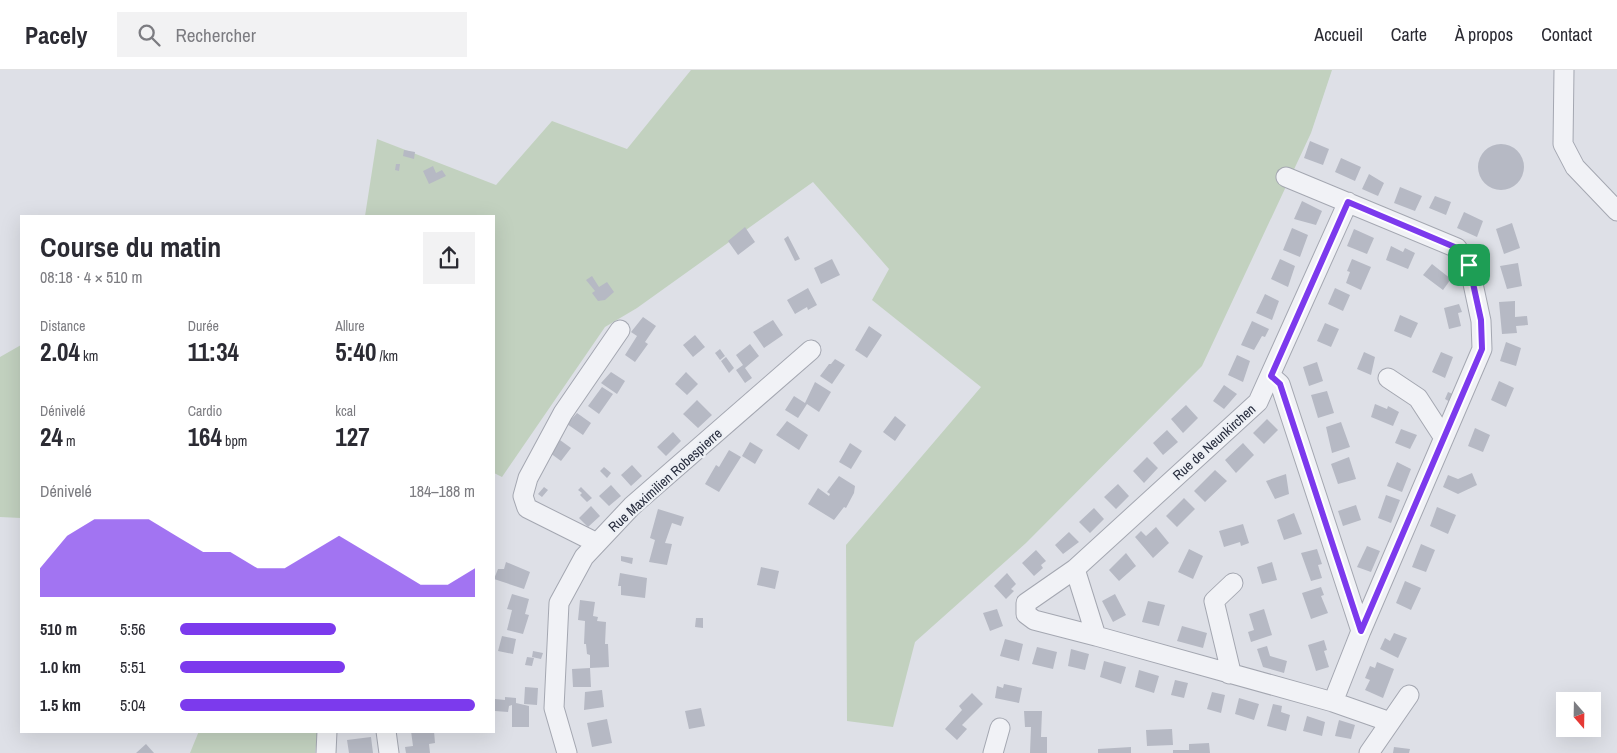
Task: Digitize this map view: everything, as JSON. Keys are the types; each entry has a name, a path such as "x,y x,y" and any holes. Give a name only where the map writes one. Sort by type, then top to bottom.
{"street":[{"path":"1564,70 1563,144 1576,167 1617,211"},
{"path":"1286,177 1457,248 1469,265 1481,320 1482,349 1361,631 1333,702"},
{"name":"Rue de Neunkirchen","path":"1348,202 1258,402 1075,569 1026,603 1026,614 1034,620 1333,702 1390,722"},
{"path":"597,543 527,508 523,496 528,478 563,413 620,330"},
{"name":"Rue Maximilien Robespierre","path":"567,753 554,708 558,603 584,557 632,506 811,350"},
{"path":"1271,376 1280,384 1361,631"},
{"path":"1388,378 1418,398 1444,438"},
{"path":"1075,569 1096,636"},
{"path":"1229,674 1230,668 1214,601 1233,583"},
{"path":"1369,753 1409,695"},
{"path":"993,753 1000,728"},
{"path":"326,753 327,733"},
{"path":"386,733 389,753"}],"green space":[{"path":"691,70 1332,70 1311,133 1202,366 1026,543 915,642 893,727 847,721 846,545 981,387 872,300 889,269 813,182 637,308 605,327 502,477 495,474 495,215 365,215 377,139 496,185 552,121 627,149"},
{"path":"20,346 20,518 0,517 0,357"},
{"path":"198,733 318,733 315,753 190,753"}],"building":[{"path":"1310,141 1329,149 1323,165 1304,158"},
{"path":"1501,144 1514,148 1520,154 1524,167 1520,180 1514,186 1501,190 1488,186 1482,180 1478,167 1482,154 1488,148"},
{"path":"404,150 415,152 414,159 403,156"},
{"path":"1341,158 1361,167 1355,181 1335,172"},
{"path":"396,164 400,164 399,171 395,170"},
{"path":"433,166 436,173 442,170 446,176 429,184 423,171"},
{"path":"1369,174 1384,183 1378,196 1362,189"},
{"path":"1400,187 1422,196 1415,211 1394,203"},
{"path":"1435,196 1451,202 1446,215 1429,208"},
{"path":"1302,201 1322,211 1316,225 1294,219"},
{"path":"1464,212 1483,221 1477,237 1457,228"},
{"path":"1512,223 1520,248 1504,254 1496,229"},
{"path":"745,227 755,242 738,255 728,241"},
{"path":"1292,228 1308,235 1300,257 1283,250"},
{"path":"1354,229 1374,238 1367,254 1347,246"},
{"path":"788,236 800,259 795,261 784,239"},
{"path":"1391,246 1403,252 1405,248 1415,253 1408,269 1386,260"},
{"path":"832,259 840,275 821,284 814,268"},
{"path":"1280,259 1295,266 1288,287 1271,279"},
{"path":"1352,259 1371,267 1361,290 1346,283 1350,272 1347,271"},
{"path":"1518,263 1522,286 1507,289 1500,266"},
{"path":"1432,264 1451,279 1443,290 1423,275"},
{"path":"592,276 599,287 607,282 614,292 605,300 598,301 592,293 595,291 586,280"},
{"path":"808,288 817,305 808,310 807,307 795,314 787,300"},
{"path":"1335,288 1350,295 1343,311 1328,304"},
{"path":"1265,294 1279,301 1272,320 1256,313"},
{"path":"1515,301 1515,317 1527,316 1528,325 1516,326 1517,333 1502,334 1499,302"},
{"path":"1459,304 1462,312 1458,313 1461,326 1449,329 1444,308"},
{"path":"1400,315 1418,323 1411,338 1394,331"},
{"path":"643,317 656,326 645,342 648,344 635,362 625,355 637,336 631,332"},
{"path":"773,320 783,335 764,348 753,332"},
{"path":"1252,321 1269,329 1265,337 1262,336 1254,350 1241,345"},
{"path":"1325,323 1339,329 1331,347 1317,341"},
{"path":"869,326 882,335 867,358 855,350"},
{"path":"695,335 705,347 693,357 683,345"},
{"path":"1506,342 1521,348 1516,366 1500,361"},
{"path":"750,344 759,356 745,368 752,378 745,383 736,370 743,365 736,355"},
{"path":"720,349 725,356 720,360 715,353"},
{"path":"1364,352 1375,357 1371,375 1357,369"},
{"path":"1441,352 1453,357 1445,378 1432,372"},
{"path":"1237,355 1250,361 1243,382 1228,375"},
{"path":"726,357 734,368 729,373 721,361"},
{"path":"835,359 845,365 832,384 820,376"},
{"path":"1317,362 1323,381 1309,386 1303,367"},
{"path":"611,372 625,381 617,394 601,383"},
{"path":"686,372 698,384 687,395 675,384"},
{"path":"1499,381 1514,388 1506,407 1491,400"},
{"path":"815,382 831,392 819,412 807,404 798,418 785,410 794,396 805,403"},
{"path":"1224,385 1237,394 1224,409 1213,401"},
{"path":"602,387 613,394 599,414 588,406"},
{"path":"1327,391 1334,413 1318,418 1311,395"},
{"path":"1448,392 1455,395 1452,403 1445,399"},
{"path":"697,400 712,415 698,428 683,414"},
{"path":"1375,404 1387,409 1388,406 1399,412 1393,426 1371,417"},
{"path":"1186,405 1198,418 1183,433 1171,419"},
{"path":"577,413 591,423 583,435 567,424"},
{"path":"895,416 906,425 895,441 883,432"},
{"path":"1267,419 1278,430 1264,444 1253,433"},
{"path":"787,421 808,435 799,450 776,435"},
{"path":"1341,422 1350,447 1332,453 1326,427"},
{"path":"1475,428 1490,435 1483,452 1468,446"},
{"path":"1401,429 1417,435 1410,449 1395,443"},
{"path":"1167,430 1178,442 1163,455 1153,443"},
{"path":"673,432 681,441 666,456 657,447"},
{"path":"560,440 571,448 561,461 550,453"},
{"path":"750,442 763,450 755,464 742,456"},
{"path":"850,443 862,451 851,469 839,462"},
{"path":"1243,443 1254,455 1236,473 1225,460"},
{"path":"729,450 741,457 719,492 705,484 716,465 719,467"},
{"path":"1147,457 1158,468 1144,483 1133,471"},
{"path":"1349,457 1356,479 1338,484 1331,464"},
{"path":"1397,462 1411,469 1402,492 1387,486"},
{"path":"632,465 642,476 631,486 621,475"},
{"path":"604,467 611,473 607,478 600,471"},
{"path":"1215,470 1227,481 1205,502 1194,491"},
{"path":"1472,473 1477,485 1458,494 1443,487 1448,475 1458,479"},
{"path":"1286,474 1289,494 1275,499 1266,481"},
{"path":"839,476 855,486 854,493 846,508 844,507 834,520 808,504 818,488 829,496 830,494 827,492"},
{"path":"1118,484 1129,496 1116,509 1104,497"},
{"path":"611,485 621,496 609,506 599,496"},
{"path":"544,487 548,490 542,497 538,494"},
{"path":"581,487 592,498 587,502 578,490"},
{"path":"1386,495 1400,500 1391,523 1378,518"},
{"path":"1184,498 1195,509 1177,527 1166,516"},
{"path":"1356,505 1361,520 1343,526 1338,511"},
{"path":"591,506 600,516 588,527 579,518"},
{"path":"1437,507 1456,515 1448,534 1430,526"},
{"path":"1094,508 1104,519 1090,533 1079,522"},
{"path":"658,509 684,517 681,526 672,523 665,543 672,544 667,565 649,562 655,540 650,538"},
{"path":"1294,513 1302,534 1284,540 1277,520"},
{"path":"1243,524 1249,543 1241,546 1240,542 1224,547 1219,531"},
{"path":"1156,527 1169,543 1153,558 1135,537 1141,531 1146,536"},
{"path":"1069,532 1079,542 1063,554 1055,545"},
{"path":"1421,544 1435,550 1426,572 1412,567"},
{"path":"1367,546 1380,551 1371,572 1357,567"},
{"path":"1189,549 1203,556 1193,579 1178,572"},
{"path":"1317,549 1322,564 1318,565 1322,578 1311,581 1301,553"},
{"path":"1036,550 1046,561 1041,565 1043,568 1034,576 1022,563"},
{"path":"1126,553 1136,566 1119,581 1109,570"},
{"path":"621,556 633,558 632,564 621,561"},
{"path":"506,562 530,572 524,589 495,579 498,569 504,569"},
{"path":"1272,562 1277,580 1262,584 1257,567"},
{"path":"761,567 779,571 775,589 757,585"},
{"path":"620,573 647,578 645,598 621,595 621,586 618,586"},
{"path":"1007,573 1016,584 1011,589 1014,591 1006,599 994,586"},
{"path":"1405,581 1421,588 1411,610 1396,603"},
{"path":"1321,587 1324,595 1321,596 1328,613 1311,619 1302,593"},
{"path":"512,594 529,599 525,614 529,615 523,634 507,630 512,610 507,609"},
{"path":"1115,594 1126,615 1113,622 1102,601"},
{"path":"580,600 595,602 593,616 598,617 597,621 606,622 605,644 608,644 609,667 590,668 590,655 587,654 586,644 584,644 585,621 578,620"},
{"path":"1148,601 1165,605 1159,626 1142,622"},
{"path":"997,609 1003,626 990,631 983,613"},
{"path":"1264,609 1272,635 1251,642 1248,632 1254,630 1249,614"},
{"path":"696,618 703,618 703,628 695,627"},
{"path":"1182,626 1207,633 1203,648 1177,641"},
{"path":"1394,633 1407,638 1398,658 1380,649 1385,638 1390,641"},
{"path":"502,636 516,639 513,654 498,651"},
{"path":"1005,639 1023,644 1019,661 1000,656"},
{"path":"1324,640 1327,650 1324,651 1329,667 1316,671 1308,645"},
{"path":"1267,646 1270,656 1287,661 1284,673 1263,667 1257,649"},
{"path":"1037,647 1057,652 1053,669 1032,664"},
{"path":"1071,649 1089,654 1085,670 1068,666"},
{"path":"533,651 543,653 541,659 532,657"},
{"path":"527,657 534,658 532,666 525,665"},
{"path":"1104,661 1126,667 1121,684 1100,677"},
{"path":"1377,662 1394,669 1383,698 1365,690 1370,680 1365,678 1370,666 1375,668"},
{"path":"590,668 591,687 573,687 572,669"},
{"path":"1139,670 1159,676 1154,693 1135,687"},
{"path":"1175,680 1188,683 1184,698 1171,695"},
{"path":"1004,684 1022,688 1019,703 995,698 997,686 1003,688"},
{"path":"525,687 538,688 537,705 524,704"},
{"path":"602,690 604,707 584,710 585,692"},
{"path":"1212,692 1225,695 1221,713 1207,709"},
{"path":"972,693 983,704 962,725 967,729 957,740 945,729 962,710 959,706"},
{"path":"505,697 516,698 516,703 529,706 529,727 512,727 512,705 509,706 508,712 495,711 495,699 505,700"},
{"path":"1239,698 1259,704 1254,720 1235,714"},
{"path":"1273,704 1282,706 1281,712 1290,715 1286,731 1267,726"},
{"path":"701,708 705,726 689,729 685,711"},
{"path":"1024,711 1042,711 1041,737 1047,737 1047,753 1030,753 1031,727 1025,727"},
{"path":"1307,716 1325,722 1322,736 1303,731"},
{"path":"607,719 612,743 592,747 587,723"},
{"path":"1339,720 1355,725 1351,739 1335,736"},
{"path":"1172,729 1173,745 1147,746 1146,730"},
{"path":"411,733 434,733 435,743 429,744 430,753 406,753 405,747 413,746"},
{"path":"371,737 373,753 349,753 347,740"},
{"path":"1209,743 1210,753 1173,753 1173,750 1189,750 1189,744"},
{"path":"146,744 154,753 136,753"},
{"path":"1131,747 1131,753 1098,753 1098,749"},
{"path":"1394,747 1410,749 1409,753 1393,753"}],"route":[{"path":"1348,202 1457,248 1469,265 1481,320 1482,349 1361,631 1280,384 1271,376 1348,202"}]}
